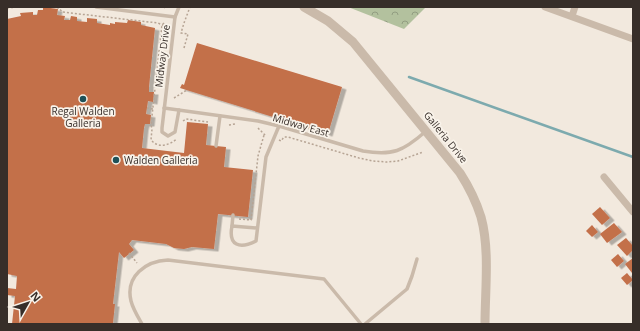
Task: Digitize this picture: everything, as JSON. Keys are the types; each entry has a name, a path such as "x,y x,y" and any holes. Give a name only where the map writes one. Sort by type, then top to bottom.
{"street":[{"name":"Galleria Drive","path":"304,7 328,21 353,42 427,131 460,173 470,190 481,219 485,238 485,324"},
{"path":"545,7 633,39"},
{"path":"572,16 575,7"},
{"path":"604,178 633,212"}],"lane":[{"path":"96,7 175,16"},
{"name":"Midway Drive","path":"179,7 175,16 162,128 162,132 168,136 175,132 179,110"},
{"name":"Midway East","path":"164,108 258,121 363,151 376,153 389,153 407,147 427,131"},
{"path":"216,146 220,116"},
{"path":"235,217 232,226 231,238 234,243 244,245 256,241 266,157 279,126"},
{"path":"232,226 257,228"},
{"path":"365,324 407,289 417,259"},
{"path":"142,324 131,301 132,284 136,274 146,265 157,261 168,260 324,279 361,324"}],"path":[{"path":"7,8 17,7"},
{"path":"50,7 59,8 62,12 158,23 167,27"},
{"path":"184,48 188,34 182,33 181,26 190,7"},
{"path":"174,98 187,90"},
{"path":"153,105 159,103"},
{"path":"147,108 153,109"},
{"path":"235,217 250,220 258,156 265,136 262,130 256,127"},
{"path":"129,253 137,263"}],"green space":[{"path":"348,7 426,7 404,29"}],"building":[{"name":"Walden Galleria","path":"43,7 58,9 57,15 65,16 64,20 70,20 71,16 77,17 77,21 87,22 87,18 97,19 97,23 110,25 110,23 115,24 115,22 127,23 128,20 141,22 141,25 155,28 149,87 149,92 154,92 153,102 148,101 146,114 151,115 150,124 145,124 142,148 184,153 187,122 208,124 206,145 226,147 224,167 253,170 248,217 218,214 214,249 192,247 184,249 174,248 166,244 132,240 129,244 134,250 124,258 119,252 113,304 115,304 113,323 117,324 12,324 15,296 7,295 7,288 16,289 17,276 7,274 7,19 21,16 20,13 33,12 33,15 37,15 38,10 43,10"},
{"path":"197,43 342,87 328,134 180,88 182,84 184,85"},
{"path":"600,207 610,218 602,225 592,214"},
{"path":"614,223 622,232 607,243 600,234"},
{"path":"592,225 598,232 592,237 586,231"},
{"path":"626,238 633,246 633,250 627,256 617,245"},
{"path":"618,254 624,261 617,267 611,260"},
{"path":"633,258 633,272 632,273 625,264"},
{"path":"627,273 633,280 627,285 621,278"}],"waterway":[{"path":"409,77 633,157"}],"place":[{"name":"Regal Walden Galleria","path":"83,99"},
{"name":"Walden Galleria","path":"116,160"}]}
